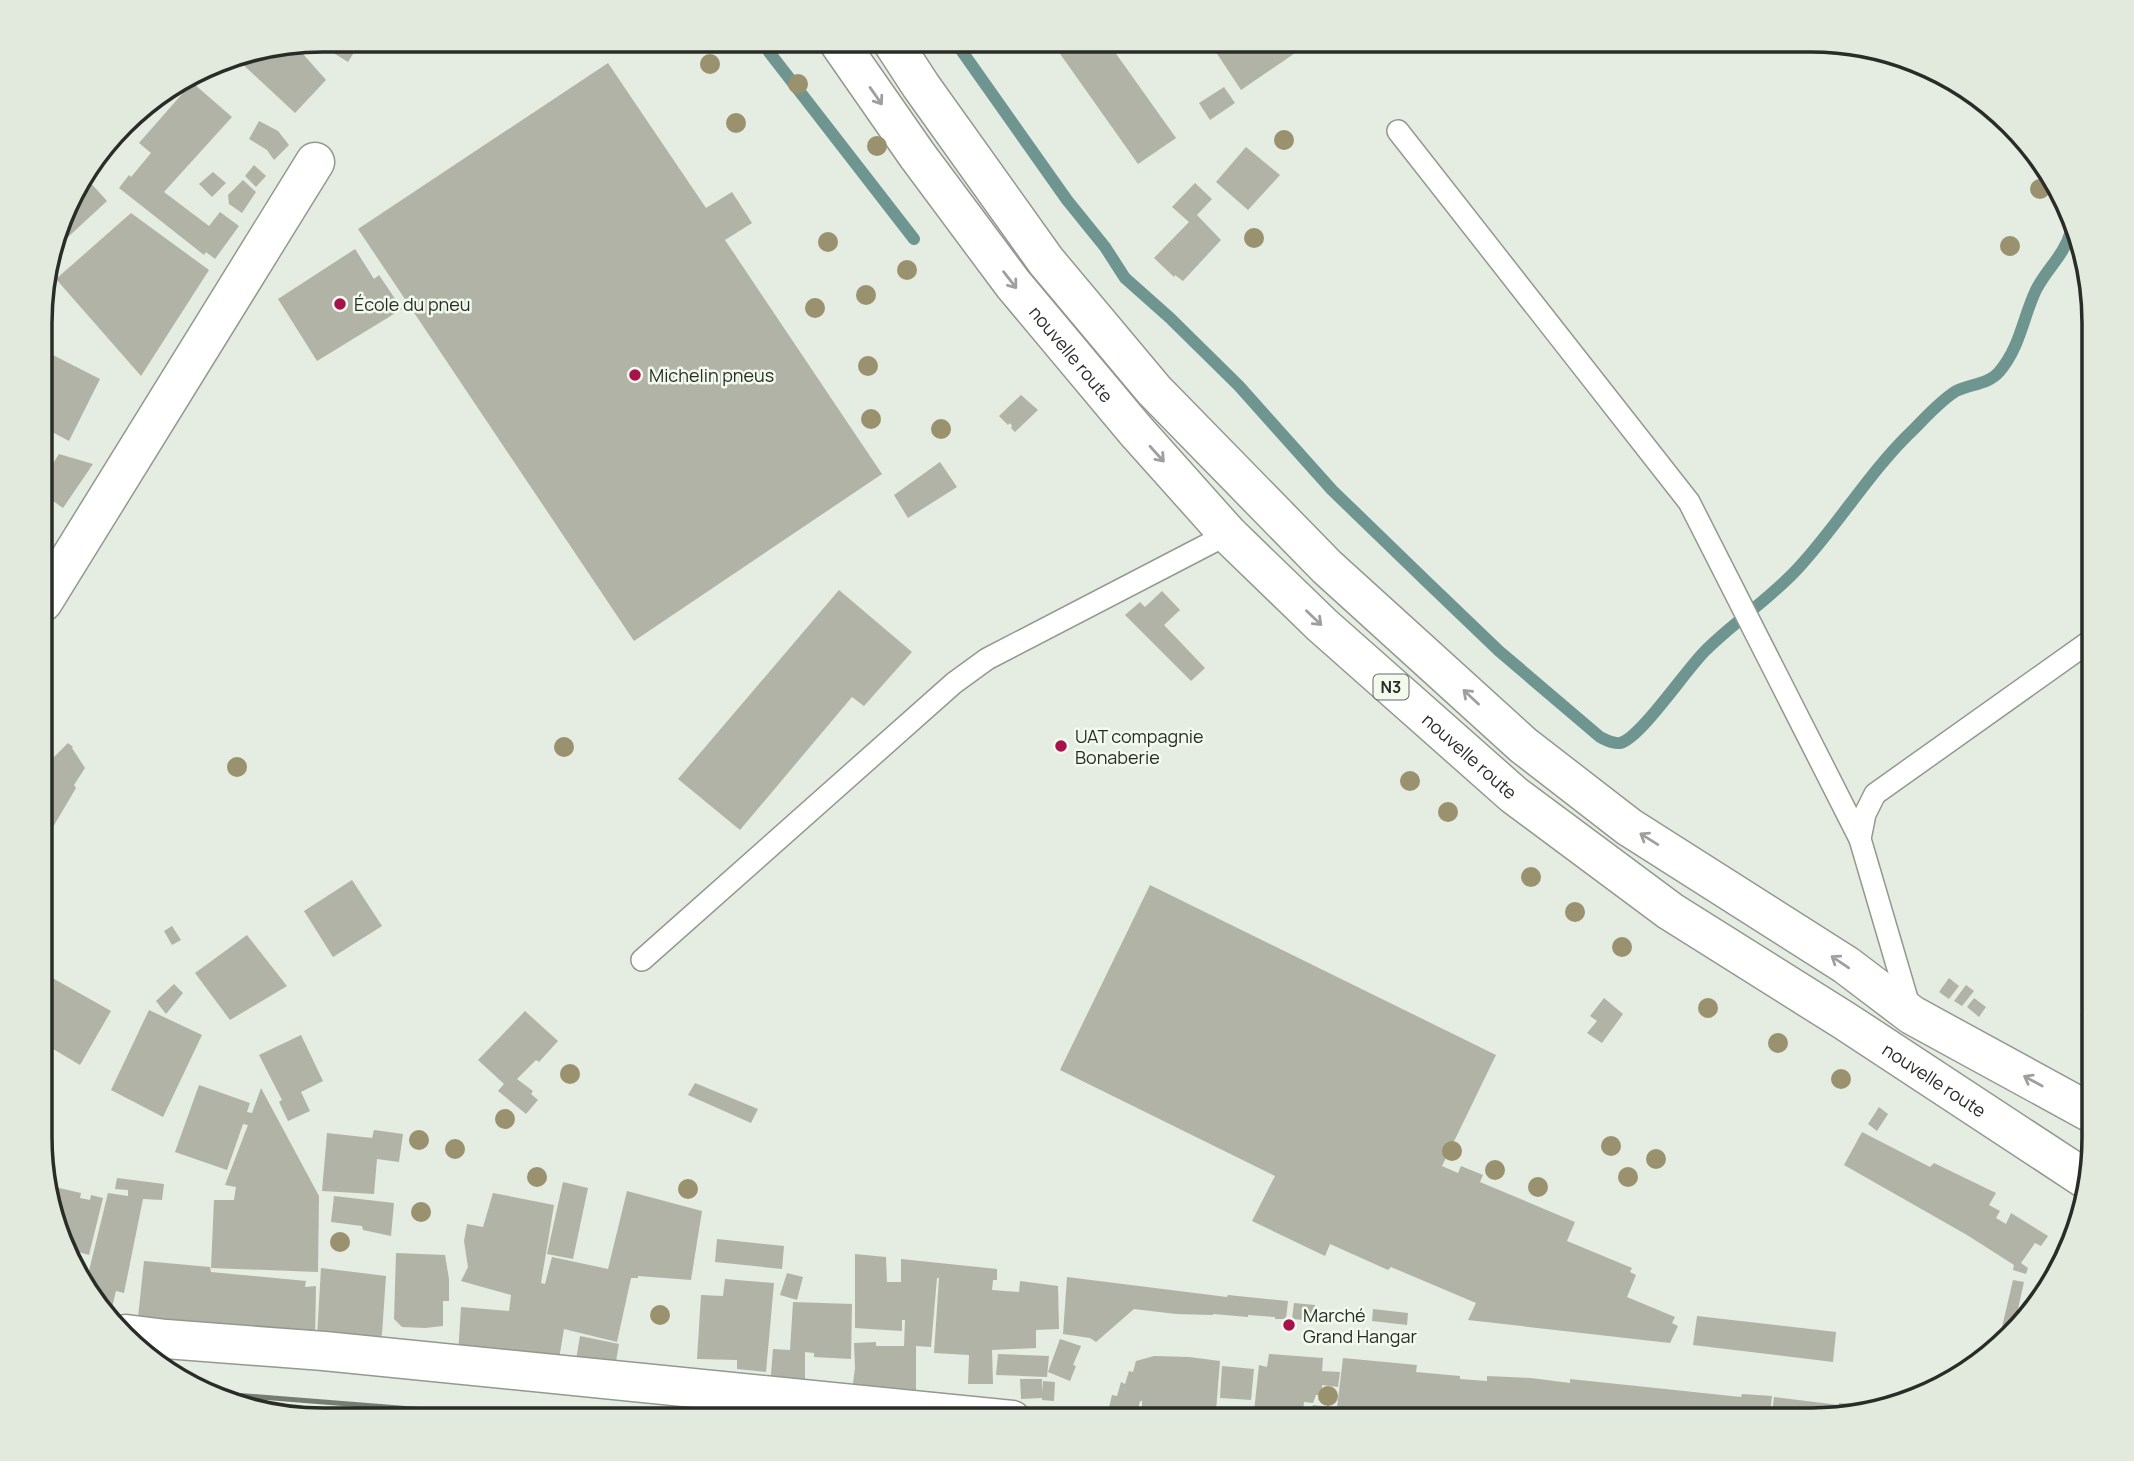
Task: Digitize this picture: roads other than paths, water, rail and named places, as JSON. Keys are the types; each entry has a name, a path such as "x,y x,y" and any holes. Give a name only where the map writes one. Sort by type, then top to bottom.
{"main road":[{"name":"nouvelle route","path":"845,52 917,155 1013,284 1228,534 1322,625 1514,795 1670,911 2079,1174"},
{"name":"N3","path":"899,52 1046,261 1154,390 1327,567 1523,745 1629,827 1846,965 1912,1015 2082,1108"},
{"path":"52,587 314,162"},
{"path":"139,1336 892,1408"}],"lane":[{"path":"1398,131 1689,502 1860,839 1912,1015"},
{"path":"642,960 954,683 987,659 1228,534"},
{"path":"1860,839 1865,814 1875,794 2082,647"}],"waterway":[{"path":"769,52 914,239"},
{"path":"962,52 1125,278 1239,386 1332,490 1499,651 1600,737 1615,743 1629,739 1651,717 1706,650 1790,577 1883,462 1933,409 1956,391 1985,381 1999,372 2017,343 2036,290 2068,240"}],"railway":[{"path":"243,1396 399,1408"}],"place":[{"name":"École du pneu","path":"340,304"},
{"name":"Michelin pneus","path":"635,375"},
{"name":"UAT compagnie Bonaberie","path":"1061,746"},
{"name":"Marché Grand Hangar","path":"1289,1325"}]}
